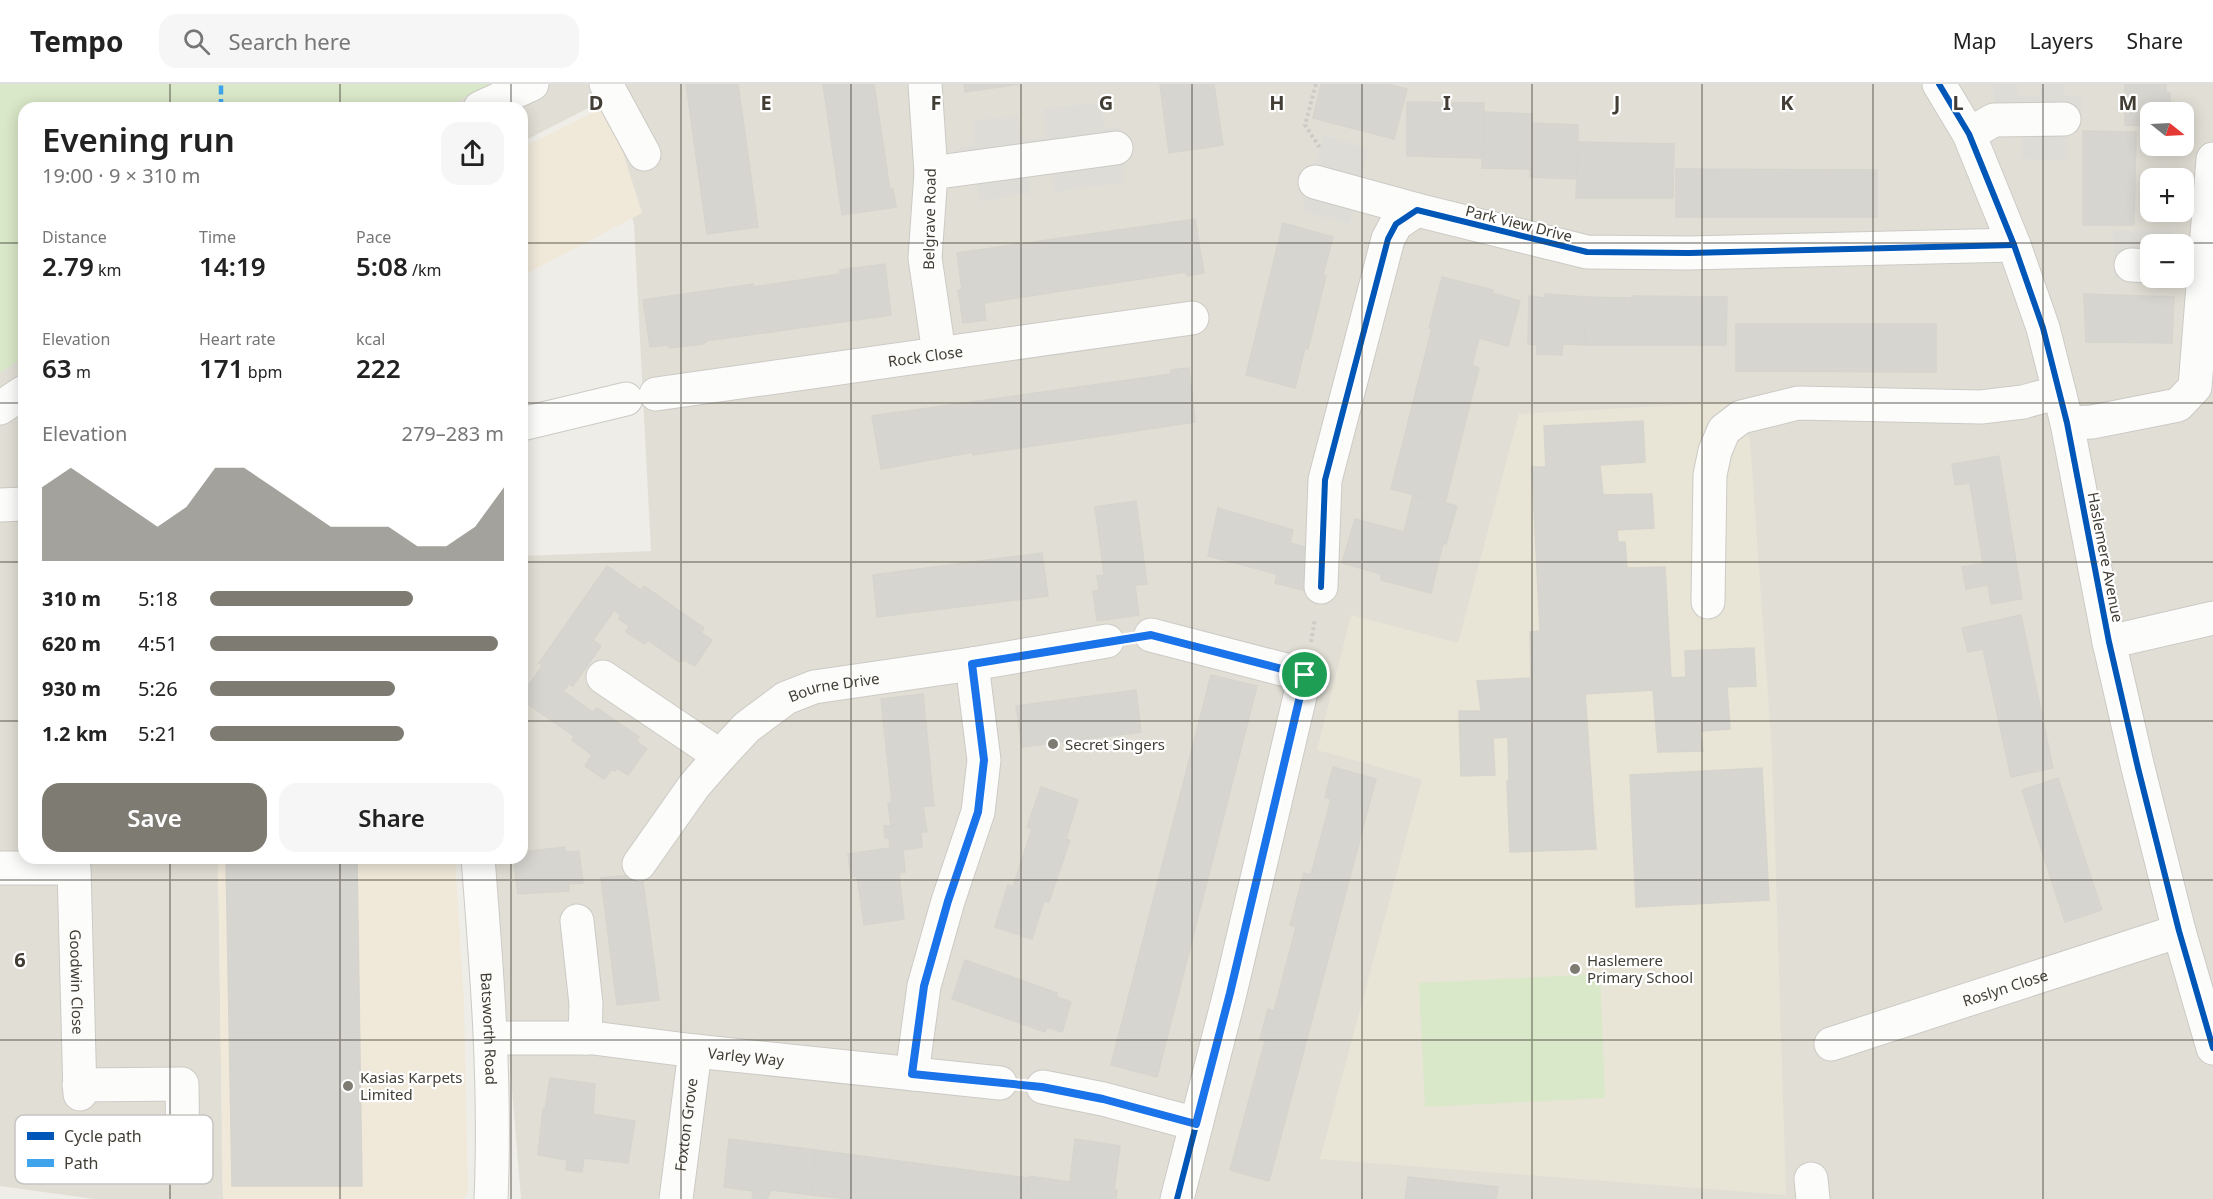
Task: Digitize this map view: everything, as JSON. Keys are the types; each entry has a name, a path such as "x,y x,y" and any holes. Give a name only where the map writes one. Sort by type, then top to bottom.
{"street":[{"path":"493,102 532,84"},
{"path":"606,84 644,154"},
{"name":"Belgrave Road","path":"925,84 932,173 925,258 939,353"},
{"name":"Haslemere Avenue","path":"1939,84 1969,134 2014,245 2043,328 2067,423 2109,642 2138,768 2179,931 2213,1048"},
{"path":"1969,134 1994,120 2064,119"},
{"path":"932,173 1116,148"},
{"path":"2067,423 2092,422 2178,405 2195,387 2194,269 2213,159"},
{"name":"Park View Drive","path":"1315,182 1587,252 1701,253 2014,245"},
{"path":"1321,587 1325,480 1388,239 1396,224 1417,210"},
{"name":"Rock Close","path":"528,423 641,396 1192,318"},
{"path":"1708,603 1710,475 1715,451 1724,430 1741,417 1798,403 1981,407 2023,402 2059,392"},
{"path":"0,408 18,396"},
{"path":"0,505 18,504"},
{"path":"2109,642 2213,618"},
{"path":"1151,635 1305,675 1230,993 1177,1199"},
{"name":"Bourne Drive","path":"639,864 650,823 694,786 747,727 786,698 813,687 972,664 1107,641"},
{"path":"912,1074 924,986 948,901 978,812 984,760 972,664"},
{"path":"603,677 720,756"},
{"name":"Goodwin Close","path":"0,868 59,864"},
{"name":"Goodwin Close","path":"74,864 80,1090 182,1084 182,1115"},
{"name":"Batsworth Road","path":"478,864 492,1038 494,1131 491,1199"},
{"path":"577,921 586,1004 585,1038"},
{"name":"Roslyn Close","path":"1831,1044 2179,931"},
{"name":"Varley Way","path":"492,1038 585,1038 695,1052 1000,1083"},
{"name":"Foxton Grove","path":"676,1199 695,1052"},
{"path":"1042,1087 1103,1099 1196,1124"}],"path":[{"path":"1316,84 1305,125 1320,148"},
{"path":"1305,675 1321,587"}],"shaded area":[{"path":"0,84 2213,84 2213,1199 521,1199 493,864 528,864 528,556 651,551 634,225 604,100 528,139 528,102 18,102 18,864 218,864 223,1199 94,1199 0,1186"},
{"path":"1993,84 2017,84 2017,96 2039,96 2040,84 2064,84 2064,95 2081,96 2081,125 2073,127 2068,134 2068,160 2023,159 2021,135 2015,132 2010,137 1994,102"},
{"path":"1101,103 1104,128 1120,127 1125,182 1054,192 1050,165 1027,168 1030,193 979,202 977,177 959,179 956,148 975,145 973,121 1018,115 1022,140 1045,138 1043,108"},
{"path":"608,105 642,213 528,273 528,145"},
{"path":"1324,135 1369,149 1349,224 1302,211"},
{"path":"2113,230 2172,231 2172,234 2140,234 2140,279 2114,279"},
{"name":"Haslemere Primary School","path":"1735,402 1750,441 1772,753 1786,1195 1320,1159 1422,779 1317,750 1351,615 1458,643 1519,414"},
{"path":"218,864 455,864 464,1001 468,1192 464,1199 223,1199"}],"green space":[{"path":"0,84 491,84 456,102 18,102 18,361 0,373"},
{"path":"1600,974 1605,1098 1425,1107 1419,983"}],"building":[{"path":"686,84 738,84 758,227 707,234"},
{"path":"823,84 874,84 890,190 893,189 896,207 842,215"},
{"path":"964,84 1019,84 965,92"},
{"path":"1160,84 1214,84 1223,145 1169,153"},
{"path":"1321,84 1387,84 1407,89 1394,139 1313,118"},
{"path":"2125,84 2166,84 2166,93 2170,93 2170,102 2140,102 2140,126 2125,125"},
{"path":"1407,102 1484,103 1483,158 1407,156"},
{"path":"1484,112 1532,114 1530,169 1482,168"},
{"path":"1531,123 1578,125 1577,179 1530,177"},
{"path":"2083,131 2136,132 2134,225 2083,225"},
{"path":"1578,142 1674,144 1673,198 1576,198"},
{"path":"1676,169 1877,170 1877,217 1676,217"},
{"path":"1195,219 1204,273 1187,276 1186,272 984,303 986,320 963,323 958,290 962,290 957,253"},
{"path":"1283,223 1333,237 1308,349 1305,348 1295,388 1246,375"},
{"path":"885,264 891,315 706,341 704,344 670,348 667,345 650,347 643,300 753,284 753,287 840,274 840,270"},
{"path":"1442,277 1493,290 1492,293 1520,301 1508,346 1479,338 1472,365 1479,368 1445,503 1391,489 1432,328 1429,328"},
{"path":"1545,294 1586,297 1585,345 1563,344 1562,355 1537,354 1537,345 1528,344 1529,296 1545,298"},
{"path":"2084,294 2174,297 2172,343 2086,342"},
{"path":"1632,296 1727,297 1726,345 1631,345"},
{"path":"1586,297 1632,298 1631,345 1585,345"},
{"path":"1736,324 1936,324 1936,372 1736,371"},
{"path":"1189,368 1195,422 973,455 973,452 881,469 872,416 1171,374 1171,370"},
{"path":"1643,421 1645,462 1600,465 1603,495 1652,494 1654,528 1617,530 1618,542 1625,542 1627,568 1665,567 1671,678 1686,677 1685,651 1754,648 1756,686 1727,687 1730,729 1700,731 1703,751 1658,752 1653,690 1585,694 1596,849 1510,852 1508,737 1493,738 1495,775 1461,776 1459,711 1481,711 1477,681 1531,678 1530,632 1540,631 1532,467 1546,467 1544,426"},
{"path":"1999,456 2022,599 1991,604 1988,585 1966,589 1962,567 1983,564 1970,483 1955,485 1952,464"},
{"path":"1413,495 1457,506 1446,544 1443,543 1431,593 1381,580 1381,574 1342,563 1355,519 1404,532"},
{"path":"1136,501 1147,584 1135,585 1139,615 1097,621 1093,591 1099,590 1097,576 1104,575 1095,507"},
{"path":"1218,508 1293,530 1290,543 1316,550 1306,591 1275,583 1277,574 1208,556"},
{"path":"1042,553 1048,596 877,617 873,575"},
{"path":"607,566 641,590 644,586 704,628 701,633 712,640 695,666 685,660 679,662 648,640 645,644 626,632 629,626 619,619 621,615 614,610 593,640 601,646 573,686 569,684 563,691 593,712 597,708 639,737 636,741 647,749 628,775 617,768 615,771 611,770 604,779 585,766 592,755 572,740 574,736 528,704 528,686 543,665 539,663"},
{"path":"2021,615 2053,768 2011,777 1983,649 1968,652 1962,628"},
{"path":"1211,675 1257,686 1157,1077 1111,1065"},
{"path":"1136,690 1141,732 1022,747 1016,706"},
{"path":"923,694 934,806 923,806 927,832 921,832 922,847 903,850 905,872 899,873 904,919 864,925 857,876 851,877 848,854 890,848 889,838 885,838 884,826 891,826 888,803 892,803 881,699"},
{"path":"1333,767 1376,779 1269,1181 1230,1170 1265,1041 1260,1039 1268,1009 1274,1011 1296,927 1290,925 1304,873 1311,875 1331,799 1325,797"},
{"path":"1762,768 1769,900 1636,907 1630,775"},
{"path":"2058,778 2102,910 2065,922 2022,790"},
{"path":"1041,787 1078,800 1066,839 1070,840 1049,902 1044,901 1032,939 995,927 1008,885 1013,887 1032,829 1027,827"},
{"path":"565,847 565,852 579,851 583,883 569,884 569,891 518,894 514,864 528,864 528,851"},
{"path":"226,864 357,864 362,1186 232,1186"},
{"path":"642,874 659,1000 617,1005 601,878"},
{"path":"965,960 1057,993 1057,997 1071,1002 1062,1032 1047,1027 1045,1032 952,999"},
{"path":"550,1078 595,1084 593,1114 635,1121 628,1163 584,1158 582,1172 566,1170 567,1160 538,1155 543,1109 545,1109"},
{"path":"729,1139 816,1150 812,1195 771,1190 767,1199 752,1199 753,1191 724,1187"},
{"path":"1075,1139 1120,1146 1114,1190 1117,1190 1116,1199 1026,1199 1029,1176 1070,1182"},
{"path":"816,1150 1028,1178 1026,1199 848,1199 812,1195"},
{"path":"1408,1177 1498,1187 1496,1199 1405,1199"}],"marked path":[{"path":"221,84 221,102"}],"cycle path":[{"path":"1939,84 1969,134 2014,245 2043,328 2067,423 2109,642 2138,768 2179,931 2213,1048"},
{"path":"1321,587 1325,480 1388,239 1396,224 1417,210 1587,252 1689,253 2014,245"},
{"path":"1107,641 1151,635 1305,675 1230,993 1177,1199"}],"place":[{"name":"Secret Singers","path":"1053,744"},
{"name":"Haslemere Primary School","path":"1575,969"},
{"name":"Kasias Karpets Limited","path":"348,1086"}],"route":[{"path":"1151,635 1305,675 1230,993 1196,1124 1103,1099 1042,1087 912,1074 924,986 948,901 978,812 984,760 972,664 1151,635"}]}
